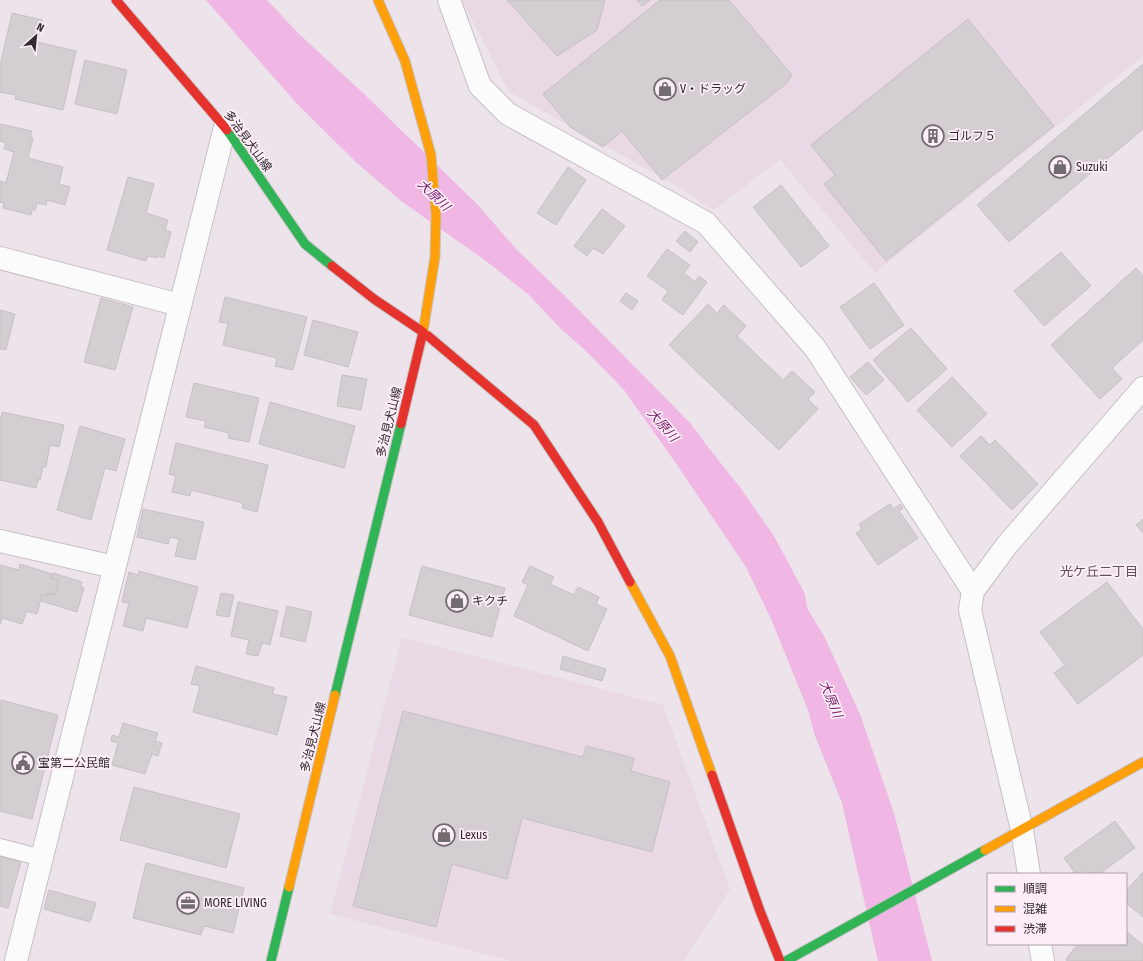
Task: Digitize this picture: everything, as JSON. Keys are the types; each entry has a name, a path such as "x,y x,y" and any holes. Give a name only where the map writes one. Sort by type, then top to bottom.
{"street":[{"name":"多治見犬山線","path":"116,0 225,126 305,244 374,299 423,332 271,961"},
{"path":"378,0 405,61 430,155 436,214 434,258 423,332 534,425 598,522 670,656 760,911 780,961"},
{"path":"449,0 480,86 508,114 706,223 815,348 973,591"},
{"path":"16,961 225,126"},
{"path":"0,258 180,305"},
{"path":"1029,873 1022,830 970,610 973,591 1007,545 1143,388"},
{"path":"0,541 114,567"},
{"path":"786,961 1143,762"},
{"path":"1040,945 1043,961"}],"lane":[{"path":"0,847 42,858"}],"shaded area":[{"path":"462,0 1143,0 1143,56 875,273 780,160 714,210 675,185 509,92"},
{"path":"402,637 663,705 730,889 684,961 511,961 330,914"}],"water":[{"name":"大原川","path":"206,0 267,0 299,34 362,92 478,205 517,250 566,297 691,424 739,486 774,536 805,594 807,608 824,636 860,714 894,813 932,961 878,961 842,803 815,736 808,710 771,619 746,567 624,390 586,351 561,329 529,295 486,261 401,201 357,163 298,105"}],"building":[{"path":"507,0 605,0 597,30 557,56"},
{"path":"637,0 650,0 642,6"},
{"name":"V・ドラッグ","path":"660,0 729,0 792,75 787,83 662,180 622,131 603,147 570,127 543,94"},
{"path":"12,13 42,20 37,42 76,51 63,110 15,99 16,95 0,92 0,66"},
{"name":"ゴルフ５","path":"968,19 1054,126 886,261 824,184 835,175 811,145"},
{"path":"85,60 127,70 117,114 75,104"},
{"name":"Suzuki","path":"1143,64 1143,129 1009,242 977,205"},
{"path":"0,124 32,131 30,137 33,138 28,158 63,167 59,184 70,187 65,205 47,200 46,205 37,203 35,210 32,210 31,215 3,208 4,203 0,202 0,181 6,183 14,152 4,149 6,143 0,141"},
{"path":"568,167 586,180 556,225 537,213"},
{"path":"128,177 154,184 146,213 168,220 165,230 171,232 164,258 158,256 157,258 148,256 146,261 107,250"},
{"path":"781,185 829,246 801,267 753,207"},
{"path":"602,209 625,226 603,254 593,248 587,256 574,246"},
{"path":"685,231 698,242 690,252 676,241"},
{"path":"667,249 690,265 684,273 695,282 699,276 707,282 683,315 662,300 668,291 647,276"},
{"path":"1061,252 1091,286 1044,326 1014,291"},
{"path":"1136,268 1143,276 1143,340 1112,368 1122,379 1100,399 1051,345"},
{"path":"874,283 904,325 870,349 840,307"},
{"path":"626,293 638,301 632,310 620,301"},
{"path":"225,297 307,317 293,370 275,366 277,358 223,345 228,323 219,322"},
{"path":"101,298 133,307 115,370 84,362"},
{"path":"708,304 717,313 724,305 746,326 737,336 783,380 792,371 815,392 808,399 818,409 779,450 669,345"},
{"path":"0,310 15,314 6,350 0,349"},
{"path":"313,320 358,332 348,367 304,355"},
{"path":"911,328 947,369 908,402 873,360"},
{"path":"868,362 884,380 866,395 850,377"},
{"path":"342,375 367,379 361,410 337,406"},
{"path":"952,377 987,414 952,447 917,410"},
{"path":"194,383 259,398 249,442 228,438 229,433 204,427 206,421 186,417"},
{"path":"270,402 355,426 344,468 259,444"},
{"path":"2,412 64,425 59,447 50,445 46,467 43,467 40,480 38,479 36,488 0,480 0,423"},
{"path":"80,426 125,439 116,471 105,468 91,520 57,510"},
{"path":"981,436 990,445 995,440 1038,484 1012,510 960,456"},
{"path":"176,443 268,465 257,512 242,508 243,503 191,490 190,496 172,492 176,476 169,474"},
{"path":"890,504 894,509 900,504 903,508 899,511 918,538 878,565 856,533 862,529 859,524"},
{"path":"143,509 204,522 195,560 175,556 179,539 170,537 168,544 137,537"},
{"path":"1143,519 1143,533 1136,525"},
{"path":"20,564 52,574 51,578 59,581 55,595 48,593 47,596 42,595 37,614 27,611 22,624 2,618 0,624 0,565 19,570"},
{"name":"キクチ","path":"422,566 505,588 492,637 409,615"},
{"path":"530,566 554,577 550,584 574,595 578,587 599,597 596,604 607,609 588,651 514,616 528,585 522,582"},
{"path":"139,571 198,587 187,628 146,618 143,631 123,626 129,603 122,602 129,572 138,575"},
{"path":"53,573 82,582 80,586 84,588 77,612 41,601 42,595 47,596 48,593 55,595 59,581 51,578"},
{"path":"1107,582 1143,629 1143,655 1078,704 1054,673 1065,665 1040,632"},
{"path":"221,593 234,595 229,617 216,615"},
{"path":"238,602 278,611 270,645 262,643 258,656 246,654 249,640 231,636"},
{"path":"287,606 312,612 305,642 280,636"},
{"path":"563,656 606,669 602,681 560,669"},
{"path":"196,666 274,688 272,694 287,697 277,735 193,712 200,686 191,684"},
{"name":"宝第二公民館","path":"1,700 58,715 32,819 0,811"},
{"name":"Lexus","path":"403,711 583,757 586,746 634,758 631,771 670,782 652,852 522,818 507,879 452,864 436,927 353,906"},
{"path":"123,723 158,733 155,741 162,743 158,756 152,754 145,774 112,765 118,743 111,741 112,735 119,737"},
{"path":"134,787 240,814 226,868 120,840"},
{"path":"1115,821 1135,848 1100,873 1088,873 1086,870 1082,873 1075,873 1064,858"},
{"path":"0,856 21,862 8,908 0,906"},
{"name":"MORE LIVING","path":"146,863 244,888 233,933 204,926 201,935 133,918"},
{"path":"1143,872 1143,917 1127,904 1127,890"},
{"path":"49,890 96,903 90,922 44,909"},
{"path":"1127,932 1143,945 1143,961 1067,961 1066,959 1077,945 1127,945"}],"traffic: fast":[{"path":"227,130 305,244 332,266"},
{"path":"335,695 401,424"},
{"path":"786,961 985,850"},
{"path":"271,961 289,887"}],"traffic: slow":[{"path":"378,0 405,61 431,155 436,214 435,257 423,332 428,336"},
{"path":"630,582 670,656 712,775"},
{"path":"289,887 335,695"},
{"path":"985,850 1143,762"}],"traffic: jam":[{"path":"116,0 227,130"},
{"path":"332,266 374,299 423,332 401,424"},
{"path":"428,336 534,425 598,522 630,582"},
{"path":"712,775 760,911 780,961"}],"place":[{"name":"V・ドラッグ","path":"665,89"},
{"name":"ゴルフ５","path":"933,136"},
{"name":"Suzuki","path":"1060,167"},
{"name":"キクチ","path":"457,601"},
{"name":"宝第二公民館","path":"23,763"},
{"name":"Lexus","path":"444,835"},
{"name":"MORE LIVING","path":"188,903"}],"district":[{"name":"光ケ丘二丁目","path":"1099,571"}]}
